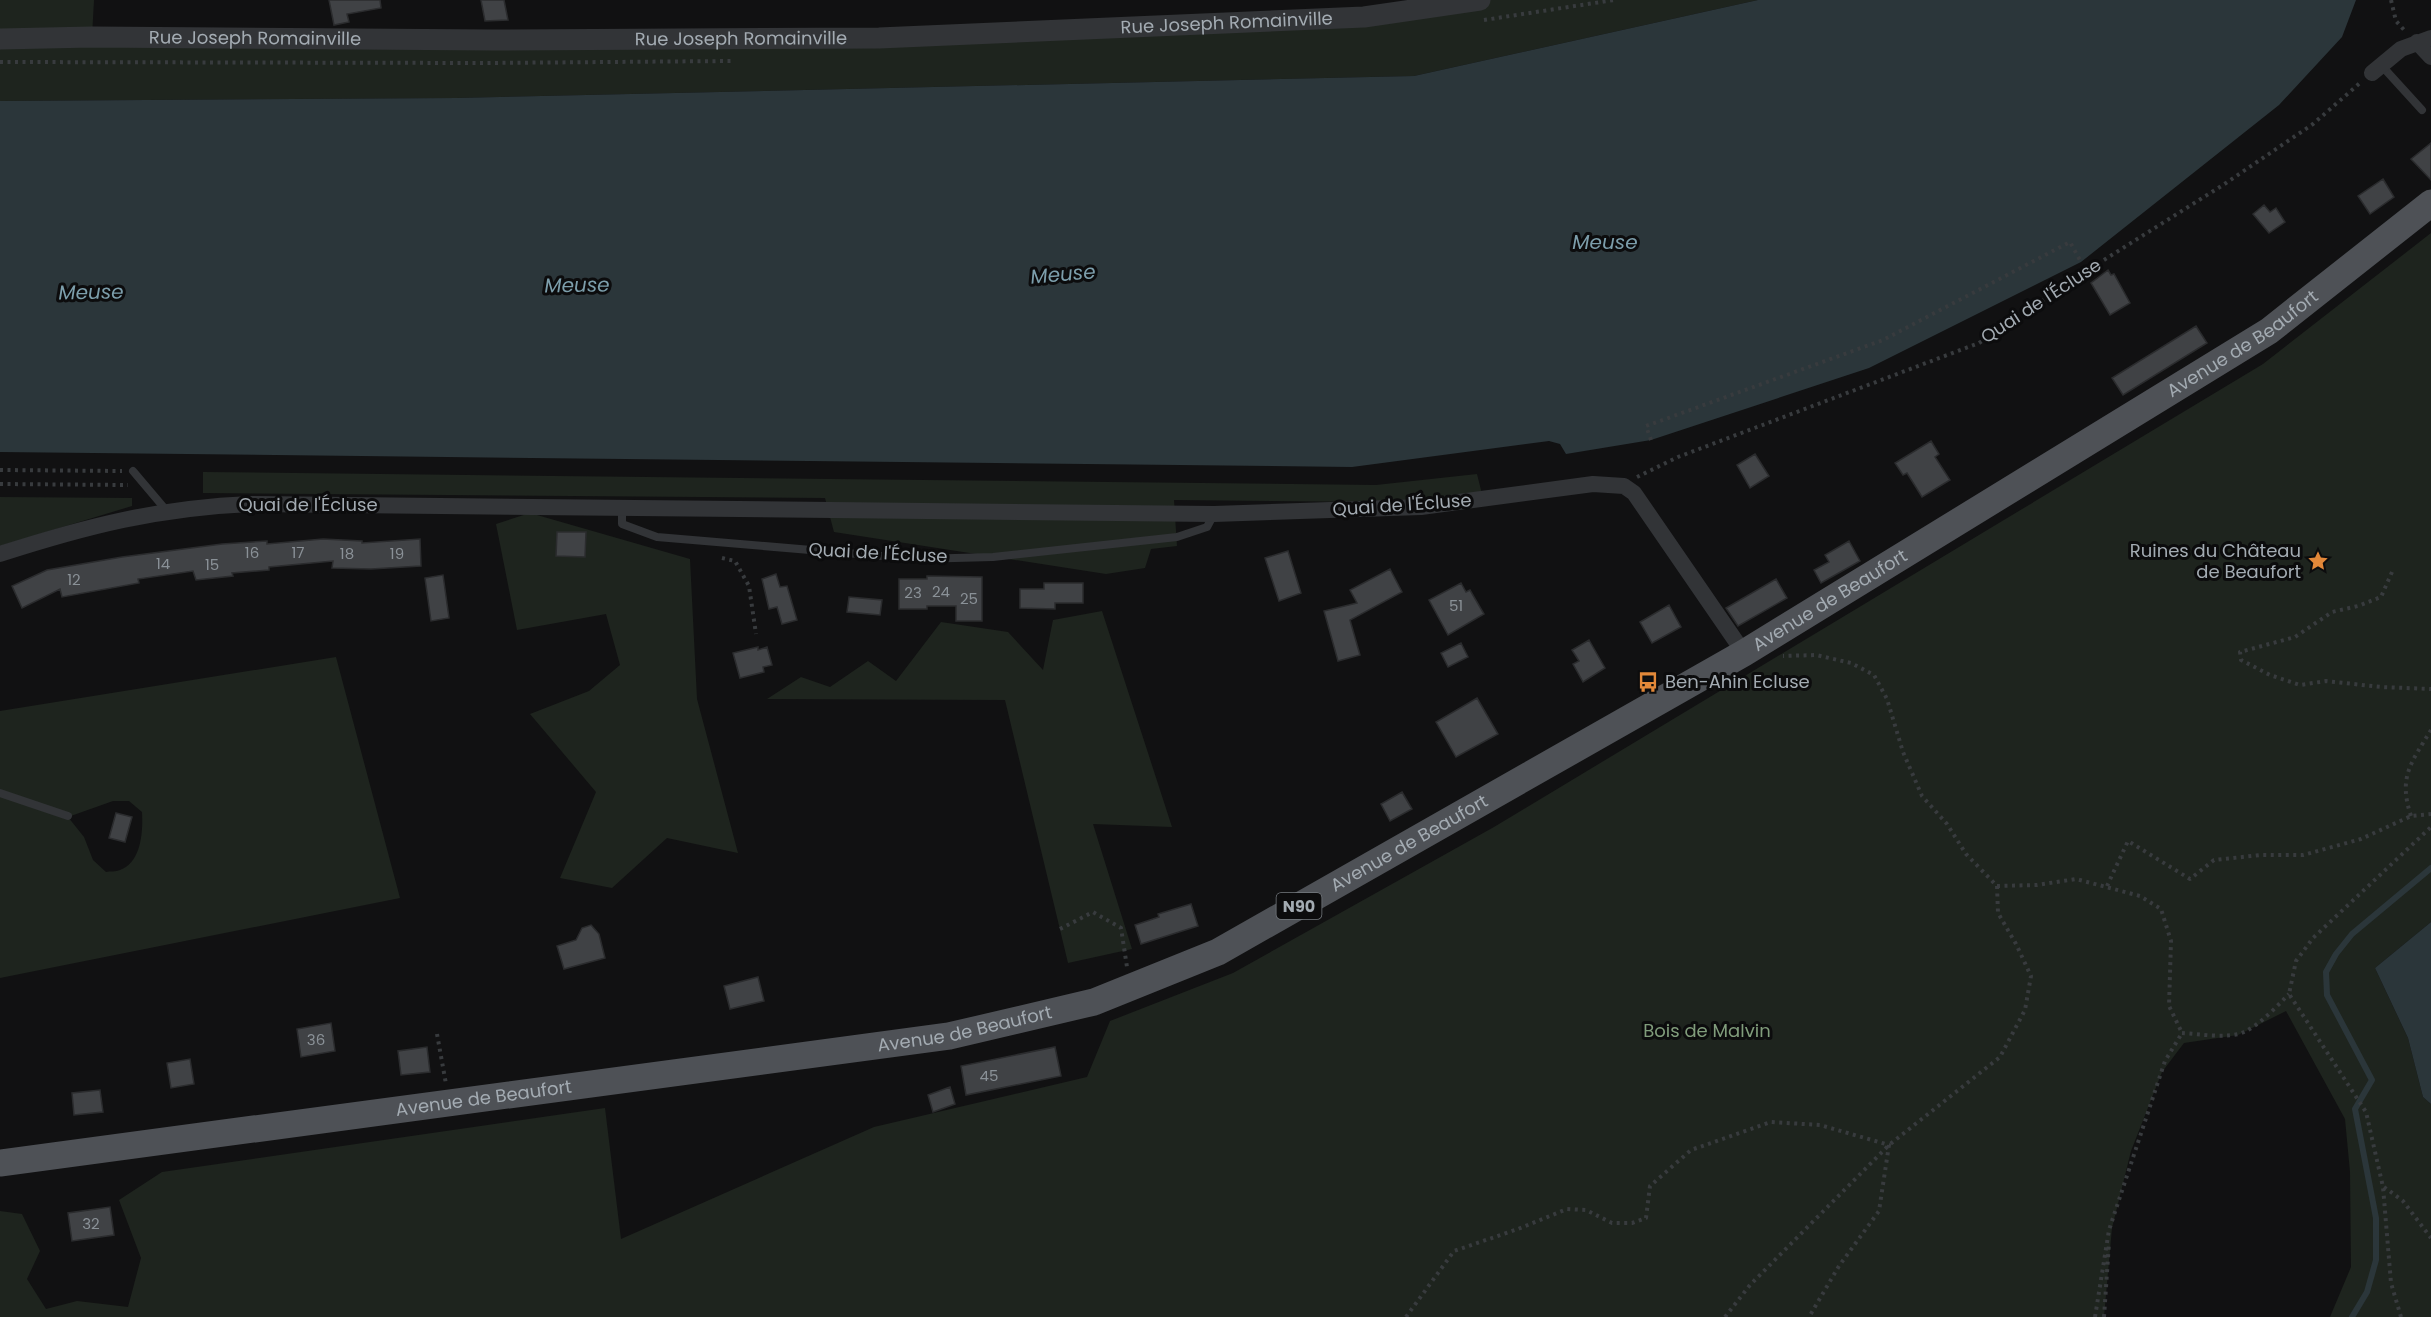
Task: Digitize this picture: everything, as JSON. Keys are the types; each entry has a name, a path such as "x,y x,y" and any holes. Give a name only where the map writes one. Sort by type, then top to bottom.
{"main road":[{"name":"Avenue de Beaufort","path":"0,1163 949,1036 1094,1002 1130,988 1218,952 1769,638 2269,331 2431,203"}],"street":[{"name":"Rue Joseph Romainville","path":"0,39 879,38 1364,17 1480,0"},
{"path":"2376,69 2401,49 2424,40 2431,57"},
{"name":"Quai de l'Écluse","path":"0,554 70,532 166,510 250,504 1214,514 1421,507 1593,484 1624,486"},
{"path":"1624,486 1634,493 1744,653"}],"lane":[{"path":"2376,69 2422,110"},
{"path":"133,471 166,510"},
{"name":"Quai de l'Écluse","path":"622,507 622,524 657,537 917,559 993,557 1177,537 1207,527 1214,514"},
{"path":"0,793 68,816"}],"path":[{"path":"2391,0 2396,21 2424,40"},
{"name":"Quai de l'Écluse","path":"1624,486 1642,474 1678,457 1979,343 2313,124 2376,69"},
{"path":"1651,440 1646,426 1883,340 2070,243 2081,262"},
{"path":"0,470 133,471"},
{"path":"0,484 145,486"},
{"path":"716,556 735,561 749,586 756,634"},
{"path":"2392,572 2381,597 2358,606 2332,612 2295,637 2240,652 2241,660 2270,675 2300,685 2326,681 2381,687 2431,689"},
{"path":"1725,1317 1750,1285 1889,1145 2000,1057 2025,1010 2031,976 1998,913 1997,885 1966,854 1947,824 1922,796 1903,752 1887,699 1874,675 1851,663 1816,655 1783,656 1769,638"},
{"path":"2411,816 2404,797 2406,774 2431,730"},
{"path":"2107,886 2128,841 2190,879 2214,860 2261,855 2303,855 2361,839 2411,816 2431,814"},
{"path":"2182,1033 2217,1035 2244,1032 2270,1013 2289,994 2296,961 2313,938 2431,827"},
{"path":"1997,885 2037,885 2076,879 2140,896 2161,909 2171,941 2169,1006 2182,1033"},
{"path":"1060,929 1093,912 1120,928 1130,988"},
{"path":"2289,994 2366,1112 2383,1187 2391,1283 2401,1317"},
{"path":"2095,1317 2109,1230 2165,1061 2182,1033"},
{"path":"437,1034 449,1102"},
{"path":"1406,1317 1454,1251 1567,1209 1586,1210 1612,1223 1632,1223 1646,1218 1650,1186 1691,1150 1771,1122 1820,1125 1889,1145"},
{"path":"1809,1317 1839,1266 1879,1211 1889,1145"},
{"path":"2383,1187 2403,1201 2431,1238"},
{"path":"2104,1317 2109,1230"},
{"path":"2104,1259 2109,1255"}],"green space":[{"path":"0,0 94,0 92,37 879,38 1480,0 1758,0 1414,76 457,98 0,101"},
{"name":"Bois de Malvin","path":"2431,233 2431,922 2375,968 2408,1038 2423,1097 2431,1104 2431,1317 2330,1317 2351,1267 2350,1172 2345,1119 2286,1011 2238,1035 2184,1043 2162,1072 2131,1151 2112,1228 2104,1317 0,1317 0,1211 22,1214 40,1251 27,1279 46,1309 77,1301 128,1307 141,1258 119,1200 162,1172 605,1108 621,1239 874,1127 1087,1077 1110,1021 1233,973 1494,827 2263,364"},
{"path":"203,472 1376,485 1477,474 1482,494 1374,502 1174,500 1177,546 1151,549 1145,568 1106,574 834,532 825,498 203,493"},
{"path":"0,497 132,498 132,506 0,546"},
{"path":"530,513 690,559 697,699 738,853 667,838 612,888 560,878 596,792 530,714 589,691 620,665 606,614 517,630 496,524"},
{"path":"1102,611 1172,827 1093,824 1132,949 1068,963 1005,700 767,699 801,677 830,687 868,661 896,681 941,622 1008,632 1043,670 1053,620"},
{"path":"336,657 400,898 0,978 0,711","holes":["113,801 129,801 142,812 140,845 133,860 127,866 118,871 106,872 93,860 84,837 68,817"]}],"water":[{"name":"Meuse","path":"1758,0 2356,0 2342,37 2279,105 2081,262 1869,368 1651,440 1566,454 1560,444 1549,441 1352,467 0,452 0,101 457,98 1414,76"},
{"path":"2431,922 2431,1104 2423,1097 2408,1038 2375,968"}],"building":[{"path":"329,0 380,0 381,8 347,14 349,22 334,25"},
{"path":"481,0 504,0 508,20 485,21"},
{"path":"2431,143 2431,180 2411,159"},
{"path":"2383,179 2394,197 2370,214 2358,196"},
{"path":"2264,205 2270,212 2276,208 2285,222 2269,233 2253,214"},
{"path":"2108,270 2111,275 2114,274 2130,303 2110,315 2091,283"},
{"path":"2196,326 2207,343 2123,395 2112,378"},
{"path":"1931,441 1939,454 1935,457 1950,480 1922,497 1907,473 1903,475 1895,463"},
{"path":"1755,454 1769,476 1750,488 1737,465"},
{"path":"557,532 586,532 585,557 556,556"},
{"path":"323,539 362,541 362,543 420,539 421,566 371,569 332,568 333,561 269,567 269,570 232,573 233,576 196,580 193,571 138,579 139,583 62,597 60,589 22,608 12,586 47,570 122,557 222,544 267,541 267,544"},
{"path":"1849,541 1860,561 1821,583 1814,570 1829,562 1825,555"},
{"path":"1288,551 1301,593 1279,601 1265,558"},
{"path":"1390,569 1402,592 1350,620 1360,655 1338,661 1324,611 1357,603 1350,590"},
{"path":"776,574 780,587 787,586 797,620 782,624 777,607 769,609 762,579"},
{"path":"443,575 449,618 431,621 425,578"},
{"path":"927,576 982,577 982,621 956,621 956,606 899,609 899,579 927,579"},
{"path":"1776,579 1787,598 1738,626 1726,608"},
{"path":"1044,583 1083,583 1083,603 1055,603 1055,609 1020,608 1020,589 1044,589"},
{"path":"1461,583 1466,592 1470,590 1484,614 1448,635 1429,600"},
{"path":"849,597 882,600 880,615 847,612"},
{"path":"1669,605 1681,627 1652,643 1640,622"},
{"path":"1589,640 1605,668 1583,682 1573,664 1579,661 1572,650"},
{"path":"1461,643 1468,657 1448,667 1441,653"},
{"path":"758,647 758,650 767,647 772,665 763,667 764,672 740,678 733,653"},
{"path":"1477,698 1498,734 1456,757 1436,722"},
{"path":"1402,792 1412,809 1390,821 1381,804"},
{"path":"116,813 132,817 125,842 109,838"},
{"path":"1191,904 1198,926 1141,944 1135,925 1159,917 1158,914"},
{"path":"591,925 599,934 605,958 564,969 557,946 576,940 582,928"},
{"path":"758,977 764,1001 730,1009 724,986"},
{"path":"331,1023 335,1051 301,1057 297,1029"},
{"path":"427,1047 430,1072 401,1075 398,1051"},
{"path":"1055,1047 1061,1076 966,1095 961,1066"},
{"path":"190,1059 194,1084 171,1088 167,1063"},
{"path":"950,1087 955,1104 933,1112 928,1095"},
{"path":"100,1090 103,1112 74,1115 72,1093"},
{"path":"110,1207 114,1235 72,1241 68,1213"}],"waterway":[{"path":"2352,1317 2367,1292 2376,1260 2376,1218 2355,1109 2372,1080 2327,995 2326,972 2336,954 2352,934 2431,868"}],"place":[{"name":"Ruines du Château de Beaufort","path":"2318,561"},
{"name":"Ben-Ahin Ecluse","path":"1648,682"}]}
